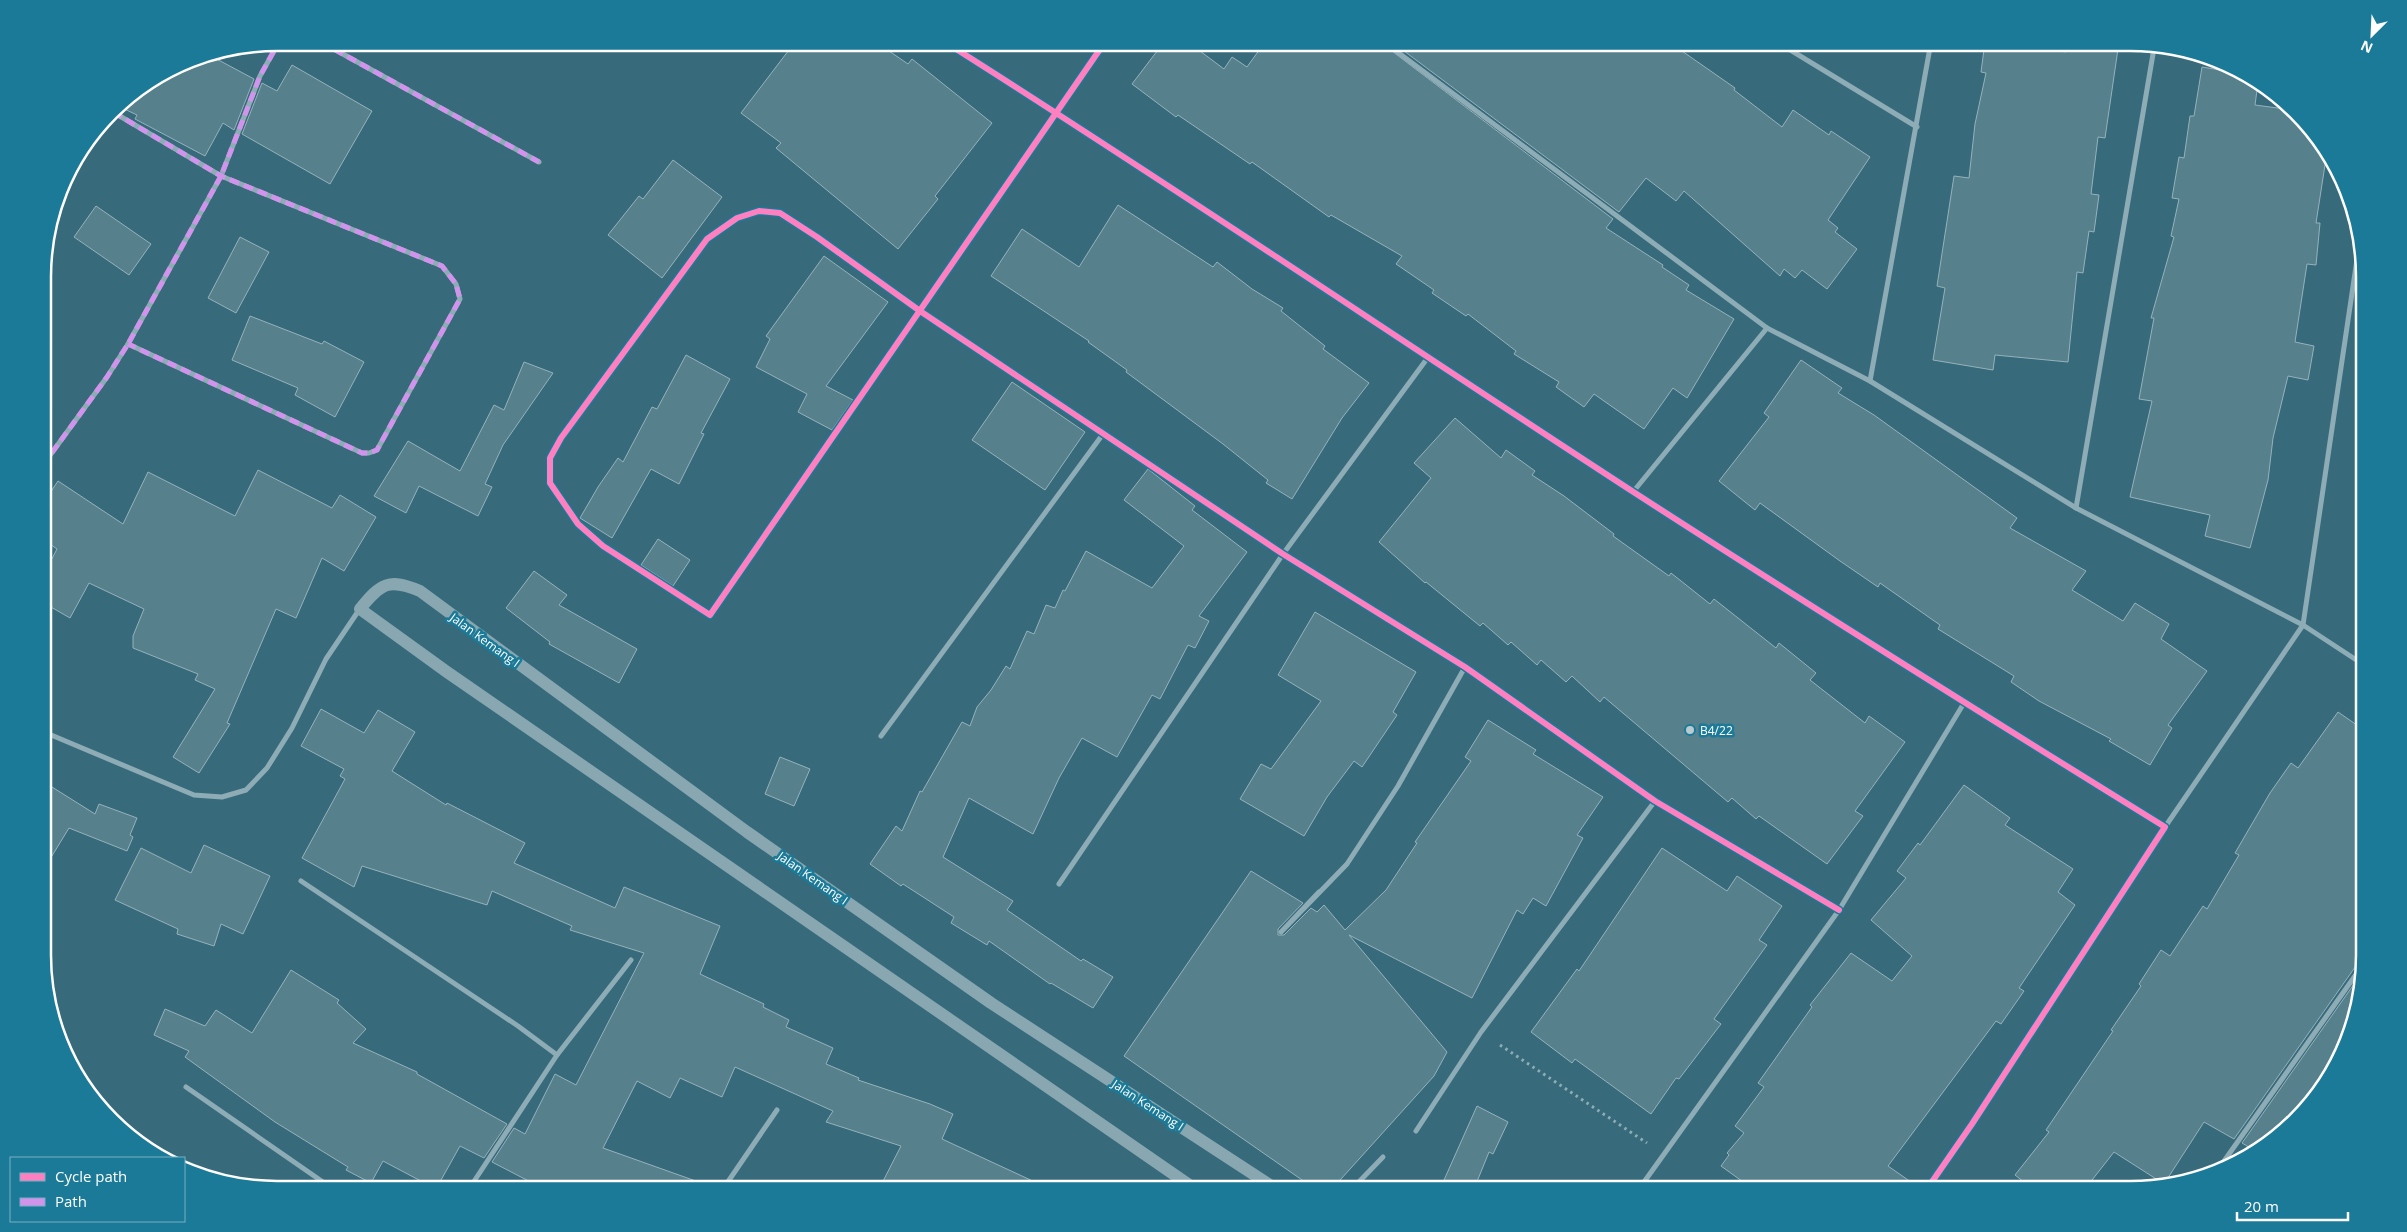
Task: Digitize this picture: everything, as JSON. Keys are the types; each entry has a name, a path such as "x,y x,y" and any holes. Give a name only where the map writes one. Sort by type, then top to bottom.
{"street":[{"path":"51,455 107,377 128,344 221,176 260,76 273,51"},
{"path":"337,51 538,162"},
{"path":"959,51 1429,356 1633,492 1964,703 2165,827"},
{"path":"1099,51 920,312 710,614 603,546 578,524 550,482 550,458 561,438 707,239 737,218 759,211 780,214 817,237 920,312 1283,554 1465,667 1655,801 1839,910"},
{"path":"1396,51 1767,328 1870,381 2076,508 2303,625 2356,660"},
{"path":"1792,51 1916,127"},
{"path":"1870,381 1889,267 1930,51"},
{"path":"2076,508 2153,53"},
{"path":"119,115 221,176 442,266 456,284 460,299 377,450 369,453 362,453 128,344"},
{"path":"1932,1181 2165,827 2303,625 2355,269"},
{"path":"1633,492 1767,328"},
{"path":"1060,884 1283,554 1429,356"},
{"path":"881,736 1103,434"},
{"name":"Jalan Kemang I","path":"51,735 194,795 222,797 246,790 272,760 292,728 326,659 360,609 373,593 384,584 396,582 420,592 747,832 982,997 1264,1181"},
{"path":"360,609 447,672 1184,1181"},
{"path":"1319,892 1294,919 1280,932 1319,892 1347,864 1388,802 1465,667"},
{"path":"1645,1181 1839,910 1964,703"},
{"path":"1416,1131 1481,1032 1655,801"},
{"path":"301,881 518,1026 557,1055"},
{"path":"474,1181 557,1055 631,960"},
{"path":"2225,1159 2355,977"},
{"path":"186,1087 320,1181"},
{"path":"728,1181 777,1110"},
{"path":"1360,1181 1382,1157"}],"path":[{"path":"1481,1032 1664,1154"}],"building":[{"path":"788,51 889,51 908,64 912,59 992,123 935,196 938,199 898,249 776,148 781,143 741,113"},
{"path":"1157,51 1200,51 1224,69 1232,57 1247,67 1259,51 1392,51 1613,219 1606,228 1663,265 1662,267 1689,285 1686,290 1734,319 1687,398 1673,388 1644,429 1594,394 1584,407 1556,387 1559,382 1514,354 1516,351 1468,314 1466,316 1432,293 1434,290 1396,264 1402,256 1331,215 1329,217 1252,162 1250,164 1178,115 1176,117 1132,84"},
{"path":"1404,51 1682,51 1735,88 1734,90 1782,127 1793,110 1829,135 1831,131 1870,157 1828,220 1838,228 1835,232 1857,249 1827,289 1802,270 1795,278 1784,269 1780,276 1684,191 1676,201 1646,178 1619,212"},
{"path":"1984,51 2118,51 2105,138 2098,137 2091,194 2099,195 2094,232 2089,231 2083,273 2077,272 2068,362 1995,355 1993,370 1933,360 1945,288 1937,286 1954,176 1969,178 1975,124 1986,73 1981,72"},
{"path":"217,59 254,79 234,130 223,123 205,156 135,119 137,115 125,109 164,82 205,63"},
{"path":"292,65 372,111 330,184 242,134 262,83 277,91"},
{"path":"2202,67 2220,70 2257,90 2255,105 2280,108 2300,128 2325,164 2316,223 2320,223 2316,265 2307,264 2295,342 2314,346 2308,380 2288,376 2273,438 2268,480 2250,548 2205,536 2210,515 2130,497 2152,401 2139,399 2154,318 2151,318 2174,237 2171,236 2179,199 2172,198 2179,157 2184,158 2190,116 2194,116"},
{"path":"673,160 722,197 662,278 608,235 639,196 643,199"},
{"path":"1118,205 1213,267 1217,262 1252,289 1283,308 1281,311 1325,346 1323,349 1369,383 1342,418 1292,499 1266,483 1268,480 1126,372 1127,370 1089,341 991,276 1022,229 1079,267"},
{"path":"96,206 151,244 129,275 74,237"},
{"path":"240,237 269,252 236,313 208,298"},
{"path":"824,256 888,302 826,386 853,400 832,430 798,412 807,394 756,367 770,339 766,336"},
{"path":"250,316 322,344 324,341 364,362 335,417 295,395 298,388 232,360"},
{"path":"686,355 730,379 701,433 704,434 679,484 651,469 612,538 580,518 618,458 623,462 652,407 657,409"},
{"path":"1801,360 1842,388 1838,393 1874,415 2017,518 2010,528 2086,571 2072,590 2123,621 2135,603 2169,624 2161,639 2207,671 2168,725 2172,728 2150,765 2109,741 2111,739 2039,701 2011,682 2014,676 1938,629 1940,625 1880,583 1878,587 1760,503 1755,510 1719,481 1769,417 1764,413"},
{"path":"524,362 553,373 503,445 485,484 492,487 478,516 419,486 406,513 374,496 408,441 460,471 494,405 504,410"},
{"path":"1012,382 1085,432 1045,490 972,440"},
{"path":"1455,418 1501,458 1506,450 1535,471 1532,475 1564,496 1614,534 1613,536 1669,576 1671,573 1710,604 1714,599 1776,648 1779,643 1816,673 1810,680 1865,723 1869,716 1905,742 1855,811 1863,816 1827,864 1759,816 1756,819 1732,798 1728,802 1604,697 1600,702 1572,676 1566,682 1541,660 1537,665 1511,642 1508,645 1483,623 1480,626 1425,583 1379,542 1431,478 1414,463"},
{"path":"1148,469 1195,506 1192,510 1247,552 1199,616 1209,621 1195,648 1188,645 1160,699 1152,695 1117,757 1082,738 1059,778 1033,834 969,798 943,857 1013,901 1007,910 1081,961 1083,959 1113,977 1093,1008 1050,984 989,941 987,945 951,923 954,917 903,884 901,886 870,864 896,826 902,831 920,791 922,792 962,722 970,726 977,707 991,690 1006,666 1010,669 1027,631 1034,634 1046,605 1055,608 1063,590 1065,591 1086,551 1152,588 1184,546 1124,500"},
{"path":"258,470 332,508 340,495 376,517 344,571 322,558 296,618 276,609 227,723 230,724 199,773 173,757 215,689 195,680 198,674 133,648 133,636 144,609 89,583 70,618 51,607 51,561 57,549 51,545 51,492 58,481 123,524 148,472 235,516"},
{"path":"658,539 690,560 673,586 641,565"},
{"path":"534,571 567,595 559,605 637,649 619,683 549,644 550,642 506,608"},
{"path":"1315,612 1416,672 1393,712 1397,715 1362,767 1354,761 1327,797 1304,836 1240,799 1261,764 1271,769 1321,701 1278,675"},
{"path":"321,709 364,733 378,710 415,732 392,771 446,805 447,803 525,843 514,863 615,908 624,887 720,926 700,974 764,1004 763,1007 789,1020 786,1027 833,1048 826,1064 859,1078 858,1080 930,1104 953,1114 942,1139 1033,1181 883,1181 901,1146 826,1122 833,1111 735,1067 722,1097 680,1078 670,1098 637,1081 603,1148 696,1181 529,1181 492,1162 514,1128 525,1134 555,1074 576,1085 644,953 570,930 572,926 492,891 487,905 362,866 354,887 302,858 345,779 340,776 344,769 301,746"},
{"path":"2338,712 2356,724 2355,967 2234,1139 2204,1122 2168,1177 2159,1179 2114,1152 2091,1181 2023,1181 2015,1175 2049,1132 2046,1130 2113,1031 2111,1030 2141,986 2139,984 2161,950 2170,956 2203,906 2207,909 2239,855 2235,853 2270,793 2291,763 2298,768"},
{"path":"1488,720 1536,750 1533,754 1603,797 1577,835 1583,838 1546,906 1533,898 1523,914 1517,910 1472,998 1349,935 1447,1052 1434,1076 1339,1181 1304,1181 1124,1056 1251,871 1303,903 1278,929 1278,935 1284,935 1311,908 1317,912 1324,905 1345,930 1386,890 1417,843 1415,842 1471,761 1465,757"},
{"path":"780,757 810,769 794,806 765,794"},
{"path":"1964,785 2010,818 2005,825 2073,869 2058,892 2075,905 2019,988 2024,991 2001,1024 1996,1021 1888,1166 1910,1181 1742,1181 1721,1166 1729,1155 1727,1153 1744,1133 1735,1126 1764,1087 1758,1083 1812,1007 1810,1005 1851,953 1892,981 1912,956 1871,920 1906,878 1897,871 1918,843 1920,845"},
{"path":"51,786 95,814 99,804 137,818 130,835 133,837 127,851 69,828 51,858"},
{"path":"204,845 270,876 243,934 221,924 214,946 177,934 178,929 115,900 141,848 191,873"},
{"path":"1662,848 1727,891 1737,876 1782,906 1759,940 1767,945 1714,1019 1721,1024 1679,1079 1676,1078 1651,1114 1575,1059 1572,1063 1531,1032 1577,969 1579,971"},
{"path":"291,970 339,1000 337,1003 366,1029 353,1043 417,1072 417,1074 507,1124 484,1158 460,1146 440,1181 421,1181 383,1161 372,1181 367,1181 346,1170 348,1167 275,1122 185,1057 189,1051 154,1035 165,1009 205,1026 216,1010 252,1033"},
{"path":"2354,984 2348,1013 2339,1041 2318,1080 2300,1104 2279,1125 2248,1147 2242,1143"},
{"path":"1477,1106 1508,1122 1493,1154 1489,1152 1477,1181 1444,1181"}],"marked path":[{"path":"51,454 107,377 128,344 221,176 260,76 274,51"},
{"path":"337,51 539,162"},
{"path":"119,115 221,176 442,266 456,284 460,299 377,450 369,453 362,453 128,344"}],"cycle path":[{"path":"959,51 1119,153 1635,493 2165,827 1972,1124 1933,1181"},
{"path":"920,311 1099,51"},
{"path":"759,211 780,213 817,237 920,311 710,615 603,546 578,524 550,483 550,458 561,438 707,239 737,218 759,211"},
{"path":"920,311 1283,554 1465,667 1655,801 1839,910"}],"place":[{"name":"B4/22","path":"1690,730"}]}
